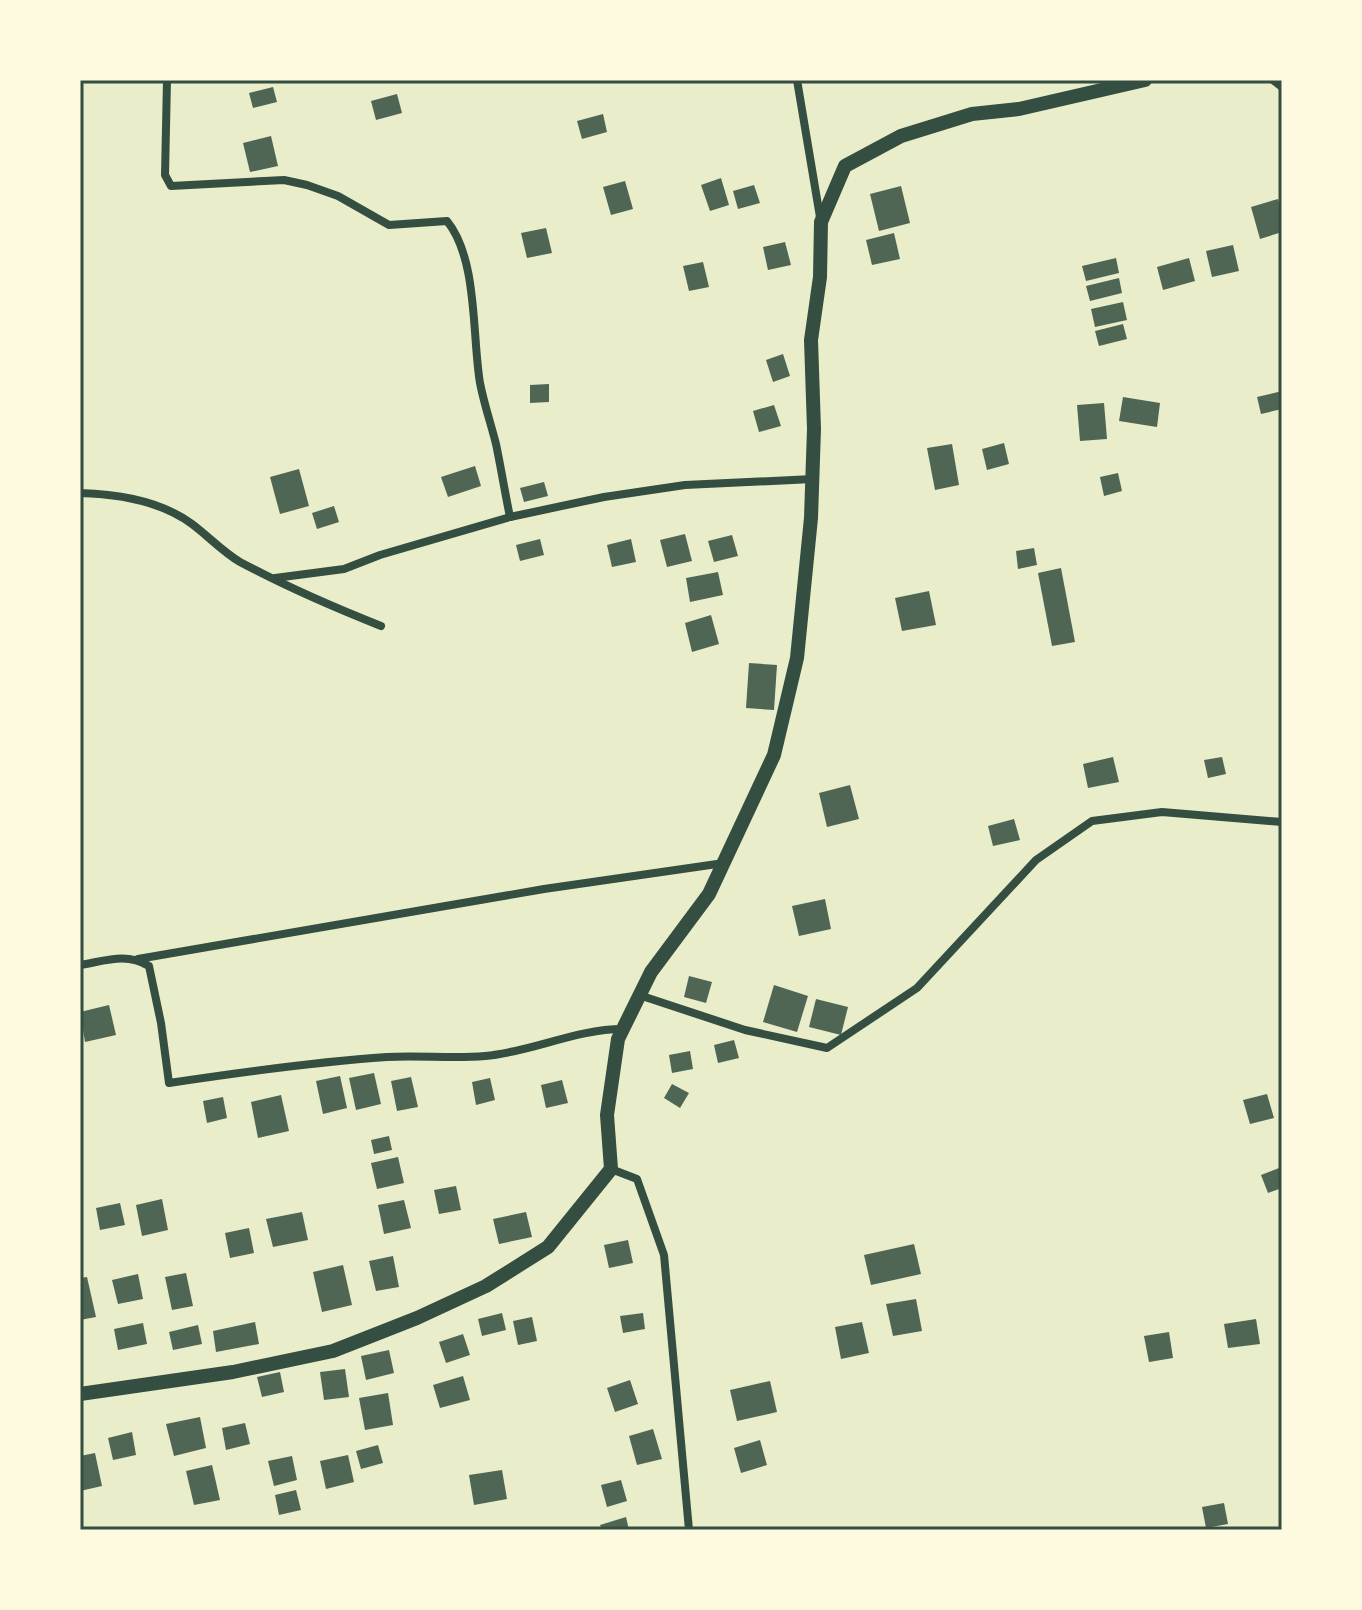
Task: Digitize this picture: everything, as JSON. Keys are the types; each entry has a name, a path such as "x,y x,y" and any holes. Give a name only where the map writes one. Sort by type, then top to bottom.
{"main road":[{"path":"80,1394 233,1372 333,1351 417,1318 486,1286 548,1247 611,1169 607,1115 618,1039 651,972 709,894 774,755 797,658 811,518 814,429 811,340 820,277 821,222 845,166 901,136 972,114 1019,109 1145,80"}],"street":[{"path":"167,80 165,175 171,186 284,180 338,196 389,225 447,221 455,231 463,252 474,312 480,383 510,517"},
{"path":"797,80 821,222"},
{"path":"1273,80 1282,87"},
{"path":"275,578 344,569 380,555 510,517 604,497 685,485 813,479"},
{"path":"80,493 104,494 149,503 189,521 237,560 381,626"},
{"path":"639,995 745,1030 827,1048 917,988 1036,860 1092,821 1162,812 1282,822"},
{"path":"80,965 115,958 137,959 544,889 724,863"},
{"path":"137,959 149,966 169,1083 311,1063 390,1057 487,1056 590,1032 623,1029"},
{"path":"611,1169 637,1179 664,1255 689,1530"}],"building":[{"path":"273,87 277,102 253,108 249,93"},
{"path":"397,94 402,113 376,120 371,101"},
{"path":"603,114 607,132 582,139 577,121"},
{"path":"271,136 278,166 250,172 243,143"},
{"path":"721,178 729,205 710,211 701,185"},
{"path":"625,181 633,209 611,215 603,187"},
{"path":"754,185 760,203 738,209 733,191"},
{"path":"901,186 910,223 879,231 870,194"},
{"path":"1278,199 1282,232 1260,239 1251,207"},
{"path":"546,228 552,253 527,258 521,233"},
{"path":"894,233 900,259 872,265 866,240"},
{"path":"785,242 791,265 768,270 763,247"},
{"path":"1233,245 1239,271 1212,277 1206,251"},
{"path":"1116,258 1119,273 1086,281 1082,266"},
{"path":"1189,258 1195,281 1163,290 1157,267"},
{"path":"703,262 709,287 689,291 683,266"},
{"path":"1119,278 1122,293 1090,301 1086,286"},
{"path":"1123,302 1127,320 1095,327 1091,309"},
{"path":"1123,324 1127,339 1099,346 1095,331"},
{"path":"783,354 790,376 773,382 766,360"},
{"path":"549,384 549,402 530,403 530,385"},
{"path":"1282,391 1282,409 1261,414 1257,397"},
{"path":"1123,397 1160,403 1157,427 1119,421"},
{"path":"1104,403 1107,439 1080,441 1077,405"},
{"path":"774,405 781,426 759,432 753,411"},
{"path":"1004,443 1009,464 987,470 982,449"},
{"path":"952,444 959,485 935,490 927,448"},
{"path":"475,466 481,486 448,497 441,477"},
{"path":"299,469 309,506 280,514 270,477"},
{"path":"1118,473 1122,491 1104,496 1100,477"},
{"path":"544,482 548,496 524,502 520,488"},
{"path":"334,506 339,522 317,529 312,513"},
{"path":"685,534 692,561 667,567 660,540"},
{"path":"732,535 738,556 714,562 708,541"},
{"path":"540,539 544,555 520,561 516,545"},
{"path":"631,539 636,562 612,567 607,545"},
{"path":"1034,548 1037,565 1018,569 1016,551"},
{"path":"1061,568 1075,642 1052,646 1038,573"},
{"path":"718,572 723,595 690,602 686,578"},
{"path":"929,591 936,625 902,631 895,598"},
{"path":"711,615 719,644 692,652 685,623"},
{"path":"749,663 777,665 774,710 746,708"},
{"path":"1113,757 1119,782 1088,788 1083,764"},
{"path":"1222,757 1226,774 1208,778 1204,760"},
{"path":"850,785 859,819 827,827 819,793"},
{"path":"1014,819 1020,840 993,846 988,826"},
{"path":"825,899 831,929 799,936 792,906"},
{"path":"689,976 712,982 706,1003 684,997"},
{"path":"774,985 808,996 797,1032 763,1022"},
{"path":"816,999 848,1007 841,1035 809,1027"},
{"path":"109,1005 116,1035 85,1042 80,1012"},
{"path":"734,1040 739,1058 718,1063 714,1045"},
{"path":"690,1051 693,1069 672,1073 669,1055"},
{"path":"374,1073 381,1104 356,1110 349,1078"},
{"path":"340,1076 347,1108 323,1114 316,1081"},
{"path":"411,1077 418,1107 397,1111 391,1081"},
{"path":"490,1078 495,1100 476,1105 472,1082"},
{"path":"562,1080 568,1103 546,1108 541,1085"},
{"path":"672,1084 689,1093 680,1108 664,1098"},
{"path":"1267,1094 1274,1118 1250,1124 1243,1100"},
{"path":"281,1095 289,1131 258,1138 251,1102"},
{"path":"223,1097 227,1118 207,1123 203,1101"},
{"path":"389,1136 392,1150 374,1154 371,1140"},
{"path":"398,1157 404,1183 377,1189 371,1163"},
{"path":"1279,1168 1282,1188 1268,1193 1261,1175"},
{"path":"456,1186 461,1210 439,1214 434,1190"},
{"path":"162,1199 168,1230 142,1236 136,1205"},
{"path":"404,1200 411,1228 384,1234 378,1205"},
{"path":"120,1203 125,1225 100,1230 96,1208"},
{"path":"302,1212 308,1240 273,1247 266,1219"},
{"path":"526,1212 532,1237 499,1244 493,1219"},
{"path":"249,1228 254,1253 230,1258 225,1233"},
{"path":"628,1240 633,1263 609,1268 604,1245"},
{"path":"914,1244 921,1274 871,1285 864,1255"},
{"path":"393,1256 399,1287 376,1291 369,1261"},
{"path":"343,1265 352,1305 322,1312 313,1272"},
{"path":"186,1273 193,1306 172,1310 165,1277"},
{"path":"138,1274 143,1299 118,1304 112,1280"},
{"path":"87,1277 96,1317 80,1320 80,1278"},
{"path":"916,1299 922,1331 893,1336 886,1304"},
{"path":"502,1313 506,1330 482,1336 478,1319"},
{"path":"643,1313 645,1329 623,1333 620,1316"},
{"path":"532,1317 537,1341 518,1345 513,1321"},
{"path":"1256,1319 1260,1344 1228,1348 1224,1324"},
{"path":"255,1322 259,1344 216,1352 213,1331"},
{"path":"862,1322 869,1353 841,1359 835,1327"},
{"path":"143,1323 147,1344 118,1350 114,1329"},
{"path":"198,1325 202,1344 173,1350 169,1332"},
{"path":"1169,1332 1173,1358 1149,1362 1144,1336"},
{"path":"463,1334 470,1355 446,1363 439,1342"},
{"path":"389,1350 394,1373 366,1380 361,1356"},
{"path":"345,1369 349,1397 324,1400 320,1372"},
{"path":"280,1372 284,1392 262,1397 257,1377"},
{"path":"463,1376 470,1400 440,1408 433,1385"},
{"path":"630,1380 638,1404 615,1412 607,1388"},
{"path":"770,1381 777,1412 737,1421 730,1390"},
{"path":"388,1393 393,1425 365,1430 359,1398"},
{"path":"200,1417 206,1448 174,1456 166,1424"},
{"path":"245,1423 250,1444 226,1450 222,1428"},
{"path":"653,1429 662,1459 637,1465 629,1436"},
{"path":"132,1432 136,1455 113,1460 108,1438"},
{"path":"760,1440 767,1465 741,1473 734,1448"},
{"path":"378,1445 383,1463 361,1469 356,1451"},
{"path":"95,1453 102,1486 80,1491 80,1456"},
{"path":"348,1455 354,1482 326,1489 320,1461"},
{"path":"292,1456 297,1480 274,1486 268,1461"},
{"path":"212,1465 220,1500 194,1505 186,1471"},
{"path":"502,1470 507,1499 474,1505 469,1475"},
{"path":"621,1480 627,1501 607,1507 601,1485"},
{"path":"296,1490 301,1510 279,1515 275,1495"},
{"path":"1224,1503 1228,1524 1206,1528 1202,1507"},
{"path":"626,1517 629,1530 602,1530 600,1525"}]}
